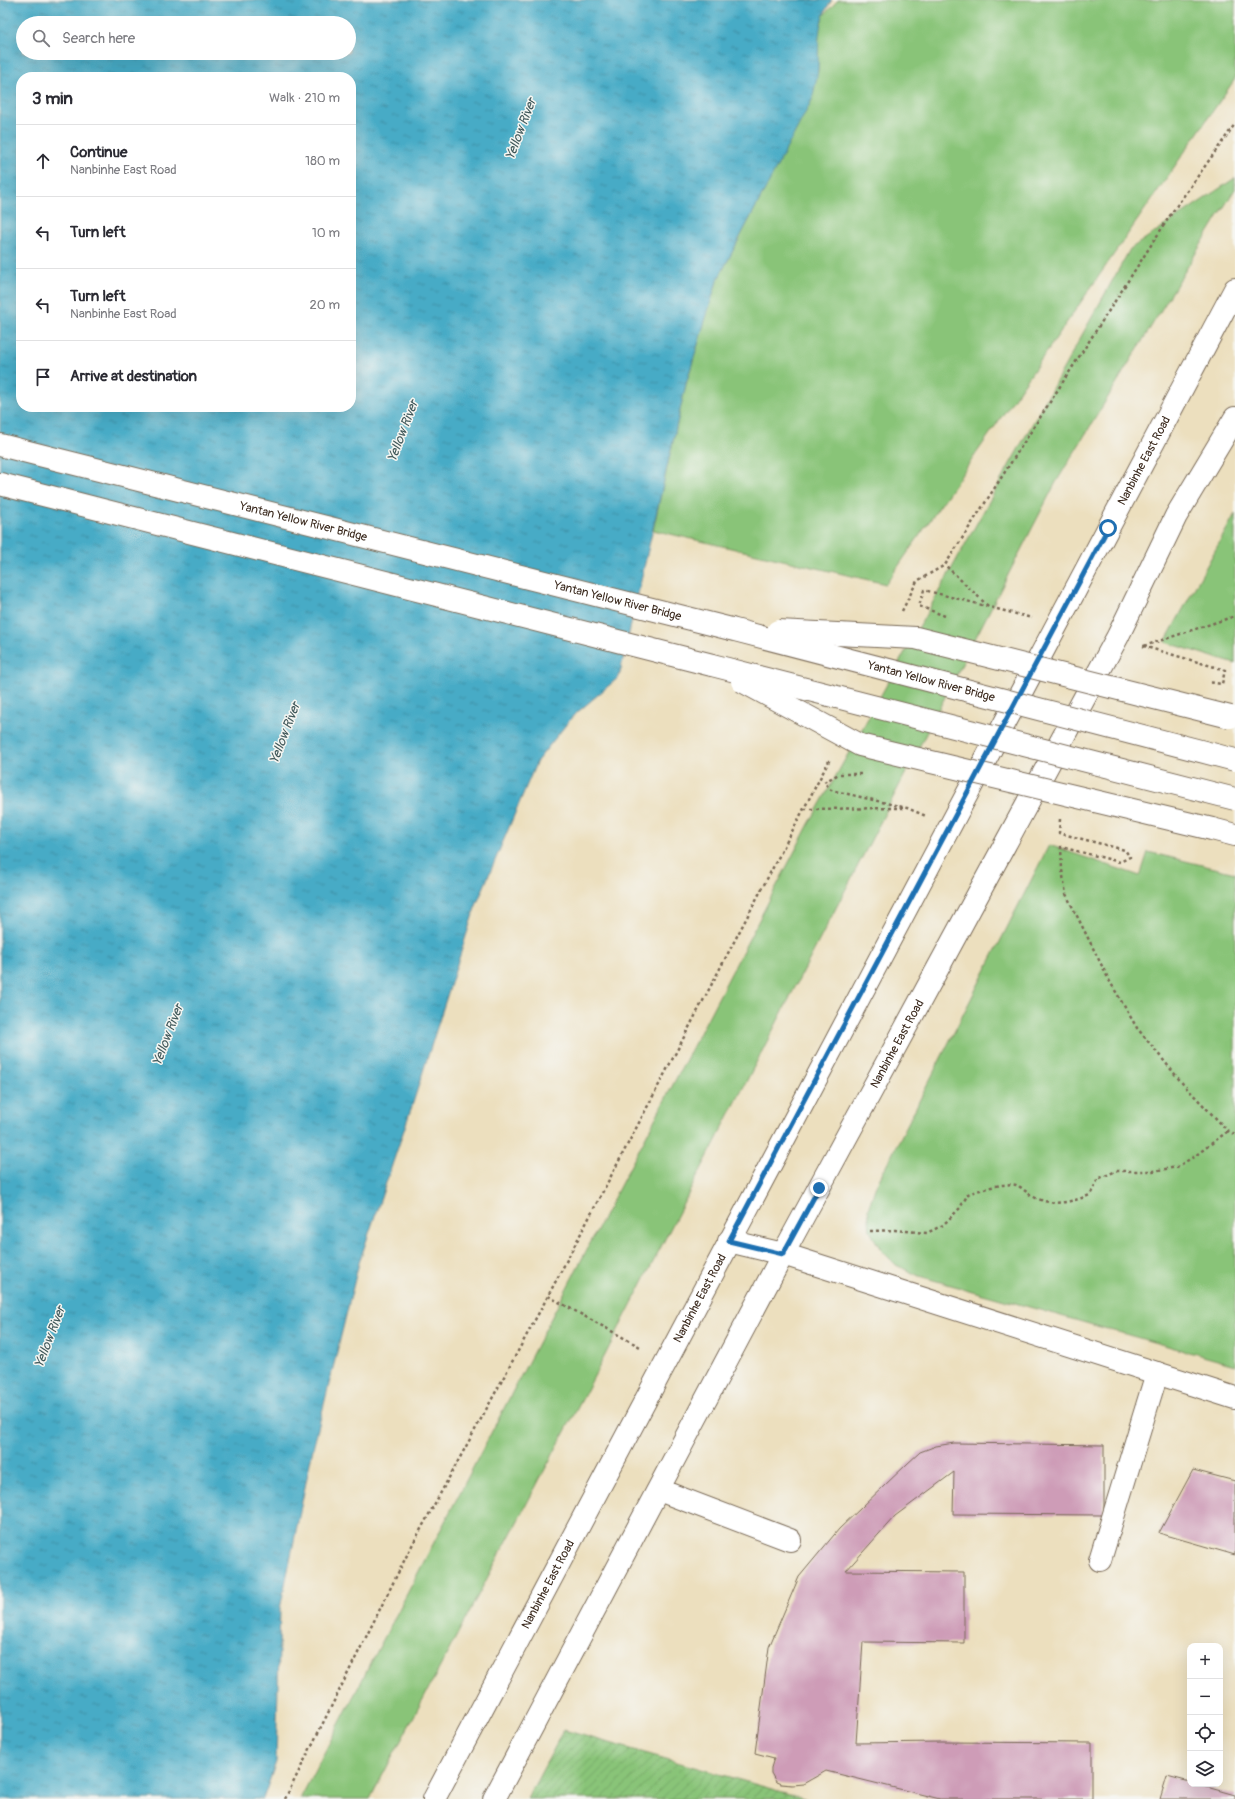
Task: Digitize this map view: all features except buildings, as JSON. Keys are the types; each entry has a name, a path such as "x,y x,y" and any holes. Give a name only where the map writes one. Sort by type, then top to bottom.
{"main road":[{"name":"Nanbinhe East Road","path":"434,1799 1235,289"},
{"name":"Nanbinhe East Road","path":"494,1799 783,1254 1118,636 1176,516 1235,418"},
{"name":"Yantan Yellow River Bridge","path":"0,445 731,629 1235,760"},
{"path":"0,484 1235,799"},
{"path":"731,629 916,638 1232,718"},
{"path":"712,665 860,745 1235,835"},
{"path":"729,1241 783,1254 1235,1398"},
{"path":"1100,1560 1157,1373"},
{"path":"659,1490 790,1540"}],"path":[{"path":"900,616 917,581 945,565 1173,211 1235,124"},
{"path":"945,565 988,606"},
{"path":"947,617 920,606 924,590 1026,615 1056,627"},
{"path":"1142,646 1235,616"},
{"path":"1118,636 1142,646 1225,670 1222,684"},
{"path":"285,1799 409,1551 548,1296 831,755"},
{"path":"804,809 907,808 831,790 824,782 839,774 862,774"},
{"path":"1060,812 1059,833 1125,850 1130,857 1120,862 1061,847 1062,870 1066,894 1109,980 1136,1028 1183,1084 1228,1131 1235,1135"},
{"path":"870,1231 895,1230 927,1233 943,1225 960,1208 968,1194 991,1187 1016,1185 1035,1198 1051,1202 1071,1202 1090,1194 1098,1179 1116,1171 1152,1171 1177,1167 1196,1156 1228,1131"},
{"path":"548,1296 666,1362"}],"green space":[{"path":"838,0 1235,0 1235,79 886,584 653,530 686,384 717,281 762,195 818,71 818,34 822,17"},
{"path":"1235,178 1235,189 1055,484 586,1392 370,1799 300,1799 809,824 1130,249"},
{"path":"1235,514 1235,664 1165,642"},
{"path":"1049,845 1140,876 1148,852 1235,873 1235,1365 919,1276 896,1265 881,1250 870,1231 868,1209 875,1188"},
{"path":"564,1730 807,1799 527,1799"}],"water":[{"name":"Yellow River","path":"0,0 832,0 823,16 819,33 818,69 812,100 717,281 686,384 619,677 573,716 537,761 475,908 413,1103 359,1263 312,1453 280,1609 276,1762 263,1799 0,1799"}],"route":[{"path":"819,1188 783,1254 729,1241 1108,528"}]}
